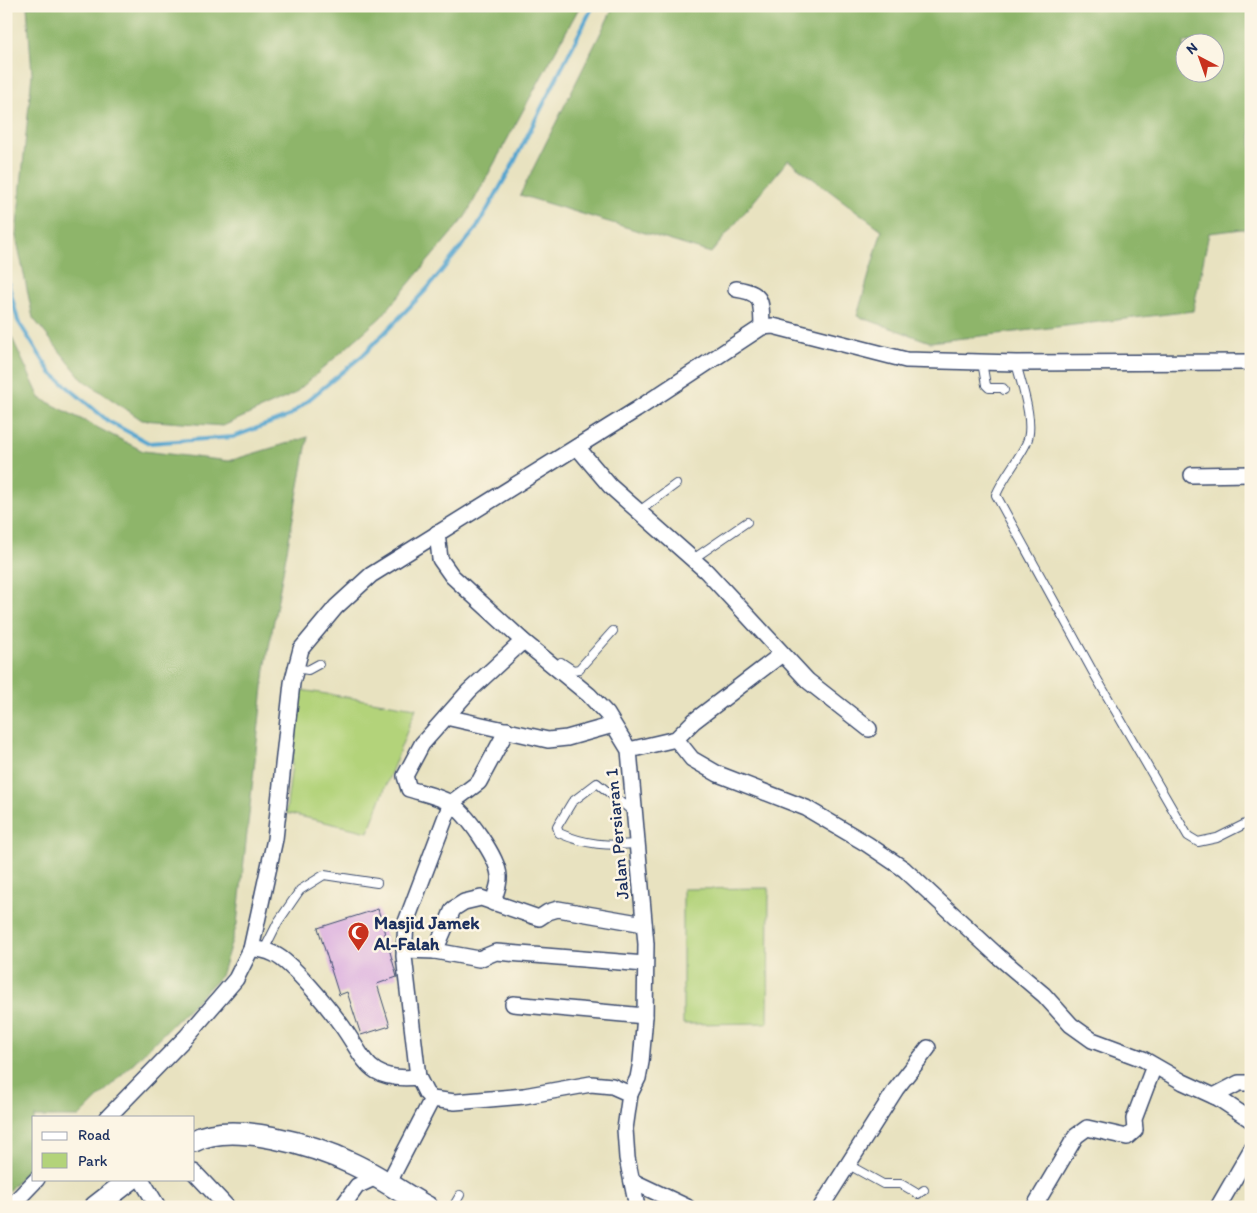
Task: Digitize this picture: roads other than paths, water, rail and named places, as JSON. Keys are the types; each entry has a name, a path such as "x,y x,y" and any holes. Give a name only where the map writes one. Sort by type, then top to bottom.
{"main road":[{"path":"195,1141 218,1134 246,1134 316,1149 354,1164 427,1207"},
{"path":"96,1207 128,1181"}],"street":[{"path":"736,289 756,294 760,298 762,326"},
{"path":"109,1116 187,1036 236,979 258,949 274,839 295,668 301,649 336,607 371,575 437,533 488,504 762,326 773,326 906,360 1016,363 1251,362"},
{"path":"577,447 610,486 693,559 808,681 869,729"},
{"path":"1192,475 1251,474"},
{"name":"Jalan Persiaran 1","path":"437,533 440,559 452,576 523,641 558,664 589,695 613,725 629,750 646,964 645,1016 641,1062 638,1078 630,1094 625,1129 627,1158 637,1207"},
{"path":"493,902 499,878 492,854 451,803 409,789 405,776 422,744 446,716 469,691 523,641"},
{"path":"629,750 676,739 694,721 782,654"},
{"path":"446,716 548,740 567,738 613,725"},
{"path":"507,730 479,782 451,803 406,922 404,950 418,1076 426,1093 432,1099 455,1102 524,1096 591,1084 612,1086 630,1094"},
{"path":"676,739 692,759 718,774 806,808 867,844 930,891 999,957 1044,996 1071,1025 1092,1040 1154,1066 1214,1096 1251,1120"},
{"path":"435,951 453,909 464,902 481,898 539,918 548,912 558,909 644,924"},
{"path":"258,949 276,954 290,966 342,1027 368,1066 387,1076 418,1076"},
{"path":"404,950 435,951 479,959 496,952 646,964"},
{"path":"513,1004 645,1016"},
{"path":"820,1207 896,1089 928,1048"},
{"path":"1034,1207 1076,1136 1087,1128 1127,1137 1135,1130 1134,1119 1154,1066"},
{"path":"1214,1096 1239,1083 1251,1083"},
{"path":"342,1207 358,1186 382,1181 432,1099"},
{"path":"1218,1207 1251,1150"},
{"path":"195,1173 227,1207"},
{"path":"10,1207 36,1180"},
{"path":"128,1181 158,1207"},
{"path":"632,1181 687,1207"}],"lane":[{"path":"982,362 986,385 989,388 1003,388 1004,390"},
{"path":"1016,363 1029,422 1027,442 1002,481 996,494 1088,663 1188,836 1198,842 1217,838 1251,821"},
{"path":"638,512 676,484"},
{"path":"693,559 747,522"},
{"path":"558,664 573,670 579,669 613,631"},
{"path":"295,668 308,670 319,664"},
{"path":"635,815 597,783 572,802 557,826 559,833 602,846 637,844"},
{"path":"258,949 300,890 324,875 376,883"},
{"path":"847,1164 882,1184 900,1184 918,1194 924,1190"},
{"path":"453,1207 460,1195"}],"waterway":[{"path":"6,25 7,6"},
{"path":"6,274 18,321 51,373 108,421 149,443 233,437 289,416 363,355 426,290 476,229 511,168 593,6"}],"place":[{"name":"Masjid Jamek Al-Falah","path":"358,952"}]}
